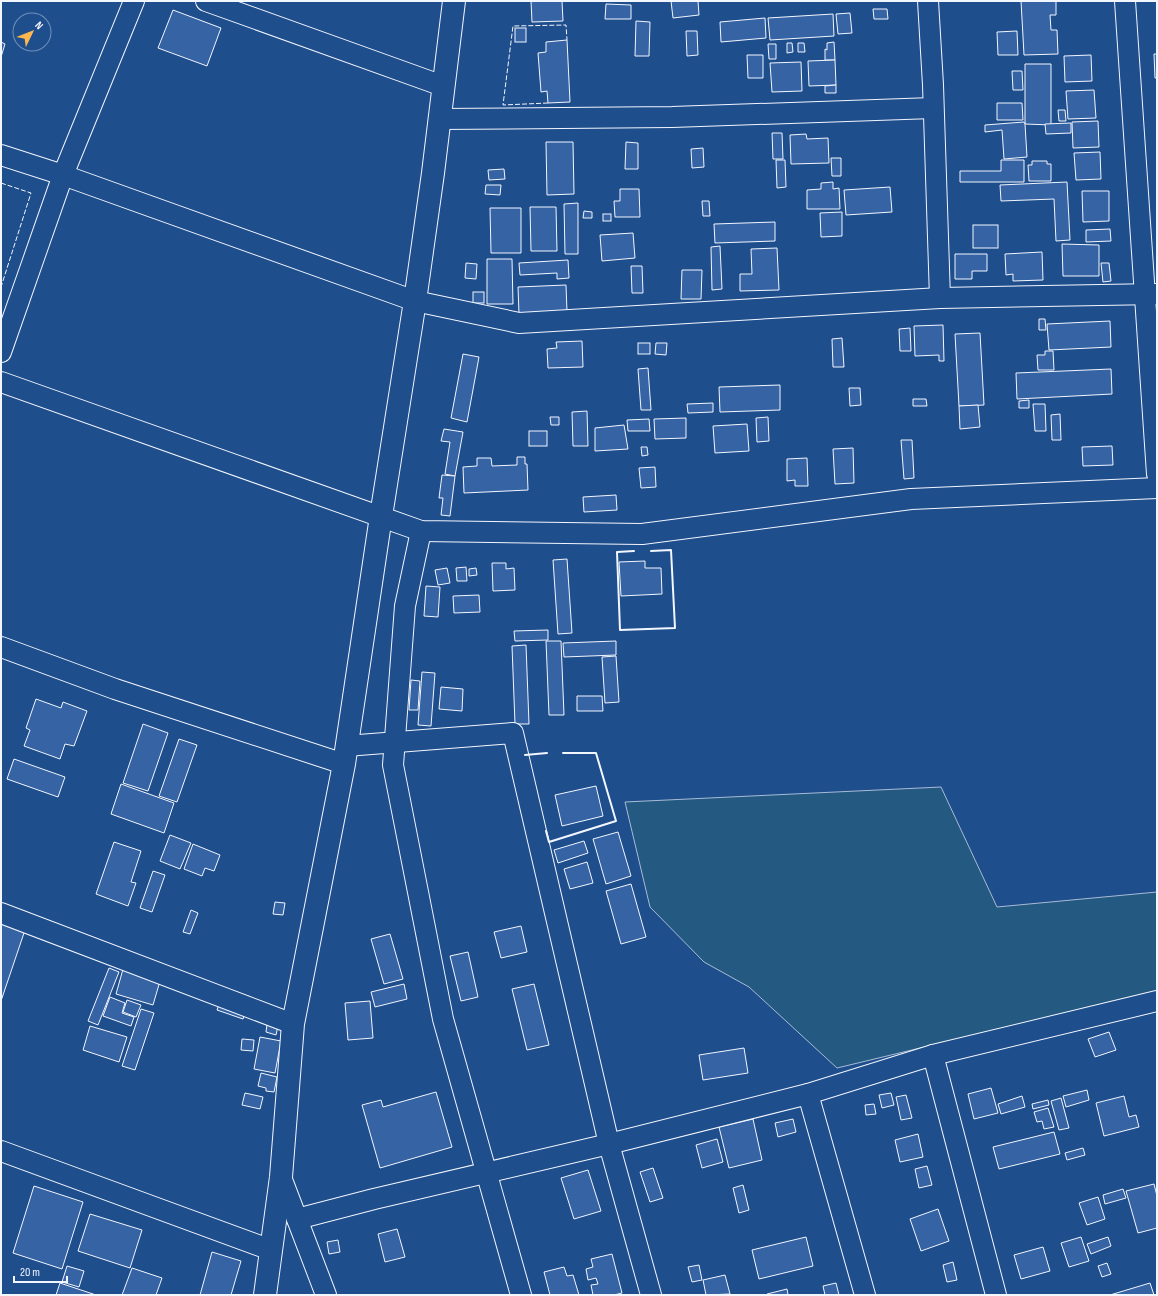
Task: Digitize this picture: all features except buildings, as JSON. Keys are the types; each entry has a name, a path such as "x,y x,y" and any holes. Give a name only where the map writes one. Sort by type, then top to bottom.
{"main road":[{"path":"265,1295 281,1178 293,1024 345,755 415,301 454,1"}],"street":[{"path":"1,352 63,176 134,1"},
{"path":"206,1 443,86"},
{"path":"928,1 940,298"},
{"path":"1125,1 1151,294 1157,474"},
{"path":"439,118 672,117 933,108"},
{"path":"1,155 415,301 519,323 940,298 1151,294"},
{"path":"1,382 421,531 642,534 911,499 1157,488"},
{"path":"421,531 405,606 393,765 443,1019 521,1295"},
{"path":"1,647 115,689 345,755 395,743 513,733 609,1144 651,1295"},
{"path":"1,913 293,1024"},
{"path":"298,1219 808,1094 933,1055 1157,1002"},
{"path":"933,1055 996,1295"},
{"path":"808,1094 865,1295"},
{"path":"1,1151 271,1250"},
{"path":"281,1178 326,1295"}],"shaded area":[{"path":"941,787 997,907 1157,892 1157,991 837,1068 749,987 704,962 650,907 625,802"}],"fence":[{"path":"548,103 503,105 513,26 566,25 567,40"},
{"path":"1,183 31,193 1,287"}],"wall":[{"path":"634,551 617,552 620,630 675,628 671,550 651,551"},
{"path":"525,755 547,753"},
{"path":"546,831 549,842 616,821 596,753 563,753"}]}
